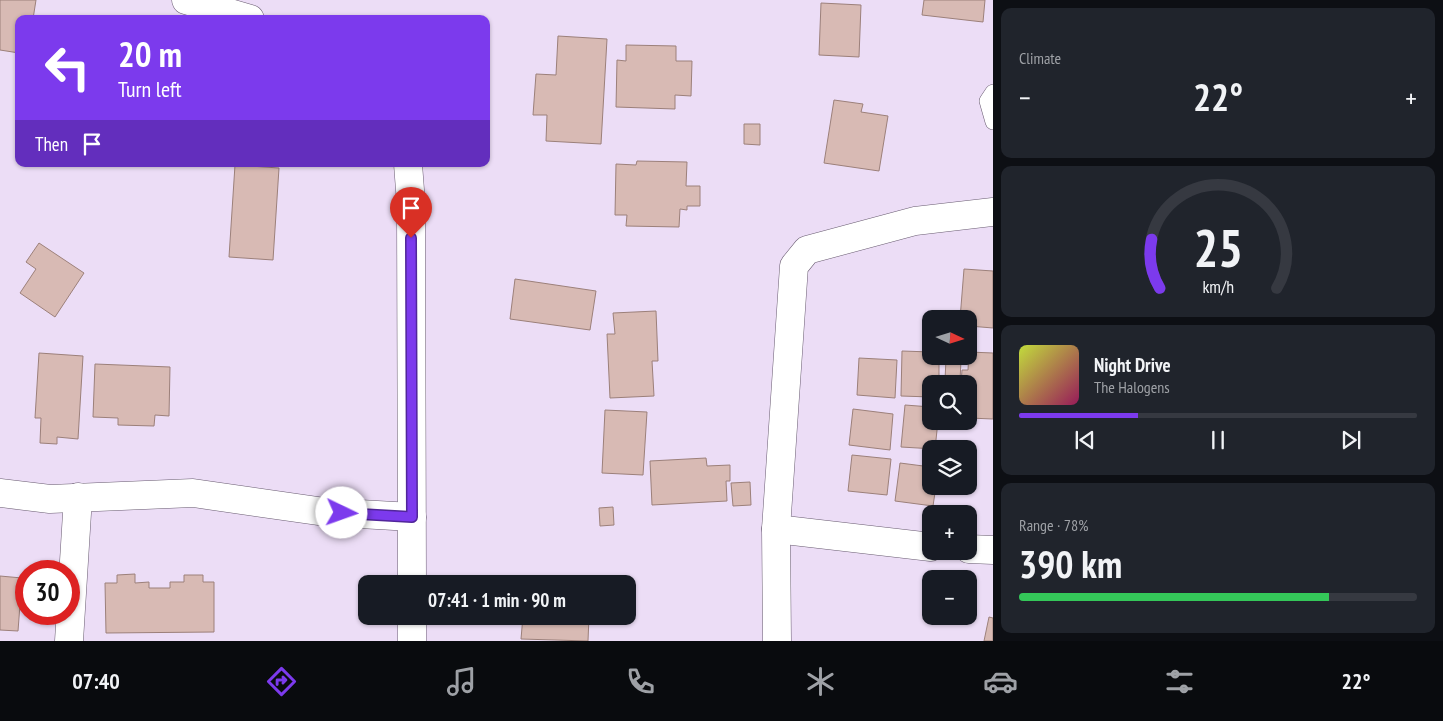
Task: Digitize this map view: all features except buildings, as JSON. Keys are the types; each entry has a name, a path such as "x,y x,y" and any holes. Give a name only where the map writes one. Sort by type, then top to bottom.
{"street":[{"path":"186,0 237,15"},
{"path":"408,167 410,203 412,575"},
{"path":"776,641 776,529 794,266 807,250 825,245 915,221 993,212"},
{"path":"0,493 50,499 193,493 325,512 412,517"},
{"path":"69,641 78,497"},
{"path":"776,529 922,546"},
{"path":"977,549 993,550"},
{"path":"412,625 412,641"}],"lane":[{"path":"993,92 987,101 993,122"}],"route":[{"path":"342,513 412,517 411,238"}]}
